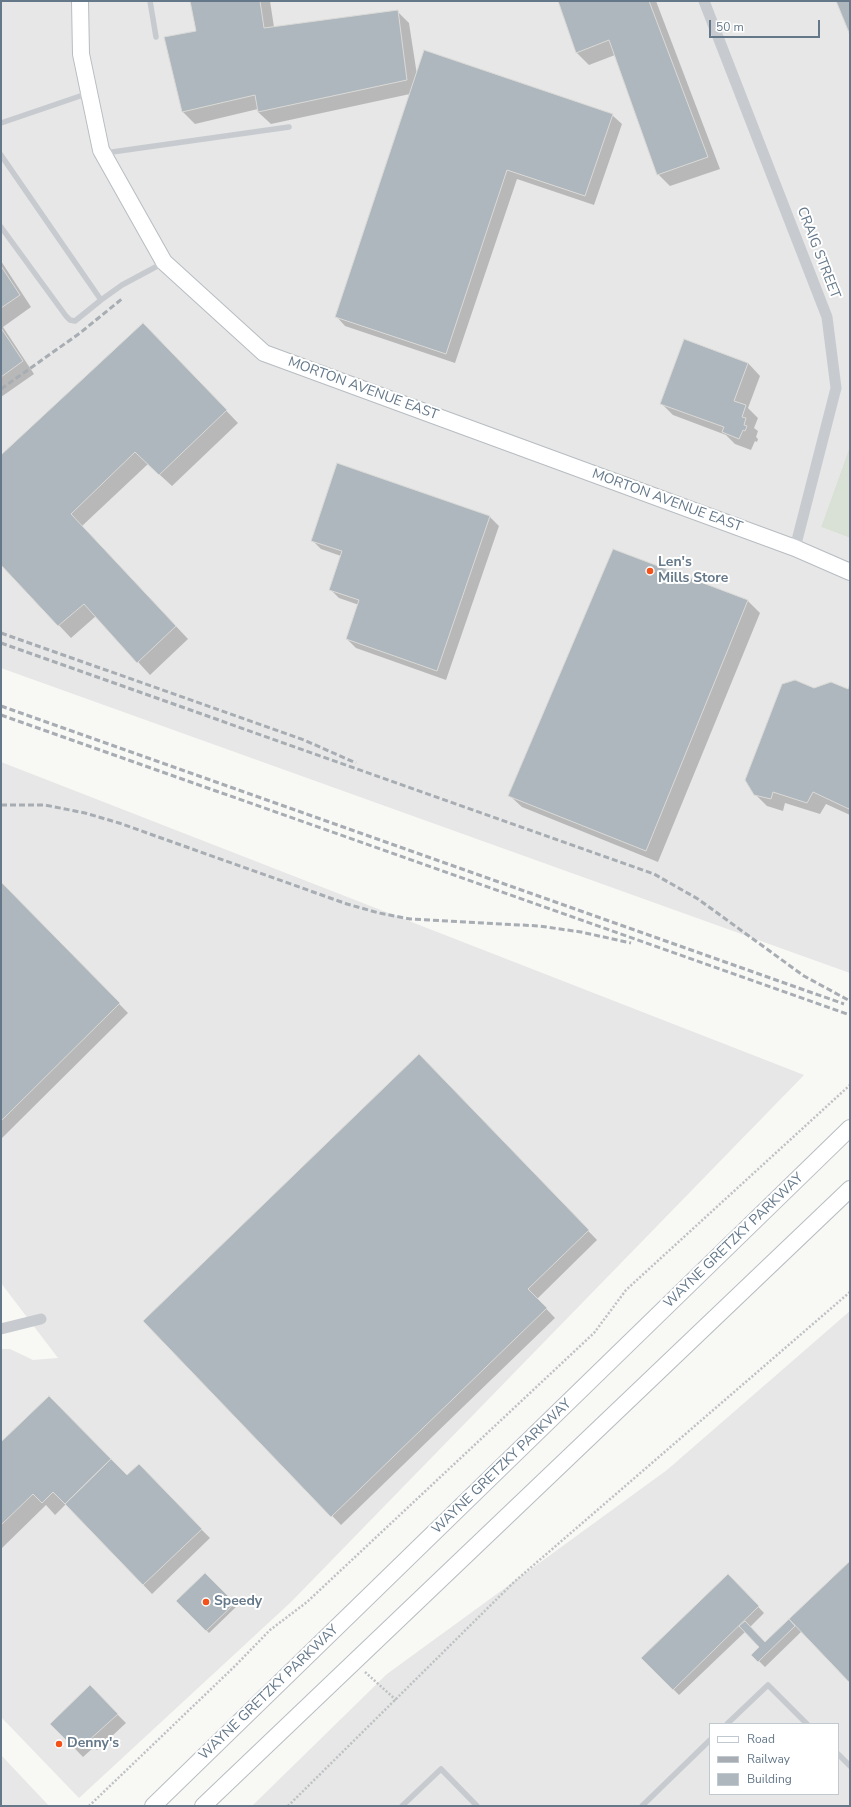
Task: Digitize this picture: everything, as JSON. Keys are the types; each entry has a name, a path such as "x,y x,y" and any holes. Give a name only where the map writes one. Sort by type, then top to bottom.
{"main road":[{"name":"MORTON AVENUE EAST","path":"80,1 81,54 103,153 164,262 264,353 795,548 850,572"},
{"name":"WAYNE GRETZKY PARKWAY","path":"153,1806 850,1128"},
{"path":"203,1806 850,1189"}],"street":[{"name":"CRAIG STREET","path":"704,1 827,317 836,388 795,548"},
{"path":"1,1329 41,1319"}],"lane":[{"path":"150,1 156,37"},
{"path":"1,123 89,93"},
{"path":"103,153 289,127"},
{"path":"1,155 101,300"},
{"path":"1,227 70,320 75,321 122,285 164,262"},
{"path":"728,1723 768,1685 806,1723"},
{"path":"642,1806 709,1741"},
{"path":"839,1755 850,1766"},
{"path":"402,1806 441,1769 477,1806"}],"path":[{"path":"89,1806 236,1666 270,1630 306,1602 594,1333 626,1290 850,1085"},
{"path":"288,1806 514,1582 850,1292"},
{"path":"354,1662 396,1700"}],"shaded area":[{"path":"1,1 850,1 850,446 821,527 850,538 850,973 1,668"},
{"path":"850,446 850,538 821,527"},
{"path":"1,762 804,1075 291,1602 79,1798 1,1717 1,1349 10,1349 33,1360 58,1358 1,1283"},
{"path":"850,1311 850,1806 252,1806 387,1674 667,1470"},
{"path":"1,1755 49,1806 1,1806"}],"building":[{"path":"190,1 260,1 264,28 398,10 407,80 258,112 255,95 182,112 164,37 196,31"},
{"path":"558,1 649,1 708,157 657,175 609,40 576,53"},
{"path":"836,1 850,1 850,35"},
{"path":"424,50 613,114 585,196 507,170 446,354 335,317"},
{"path":"1,266 20,295 1,308"},
{"path":"143,323 227,410 159,475 135,452 71,514 176,626 137,663 84,604 58,626 1,565 1,455"},
{"path":"1,328 23,361 1,377"},
{"path":"684,339 748,363 734,401 746,405 742,417 746,418 744,425 747,426 745,431 743,430 739,439 722,432 724,427 660,404"},
{"path":"337,463 490,516 437,671 346,639 359,600 329,590 342,551 311,541"},
{"path":"613,549 748,600 646,851 508,796"},
{"path":"795,680 814,688 831,682 848,689 850,684 849,809 813,792 807,803 773,792 771,799 754,795 745,780 782,684"},
{"path":"1,882 120,1003 1,1121"},
{"path":"419,1054 589,1230 528,1289 547,1308 331,1517 143,1321"},
{"path":"49,1396 111,1459 65,1504 53,1492 42,1503 33,1494 1,1525 1,1442"},
{"path":"111,1459 127,1475 139,1464 202,1529 143,1585 65,1504"},
{"path":"850,1561 850,1683 789,1619"},
{"name":"Speedy","path":"205,1573 235,1603 206,1631 176,1601"},
{"path":"728,1574 759,1606 673,1690 641,1658"},
{"path":"789,1619 795,1626 758,1662 751,1655 759,1647 739,1626 745,1621 765,1642"},
{"path":"90,1685 118,1714 87,1742 84,1738 74,1748 50,1724"}],"railway":[{"path":"1,389 80,333 123,298"},
{"path":"1,633 304,740 356,763"},
{"path":"1,643 654,874 698,899 804,976 850,1001"},
{"path":"1,706 844,1004"},
{"path":"1,715 850,1015"},
{"path":"1,805 45,805 85,813 119,823 347,904 379,913 410,919 539,926 581,932 631,943"}],"place":[{"name":"Len's Mills Store","path":"650,571"},
{"name":"Speedy","path":"206,1602"},
{"name":"Denny's","path":"59,1744"}]}
